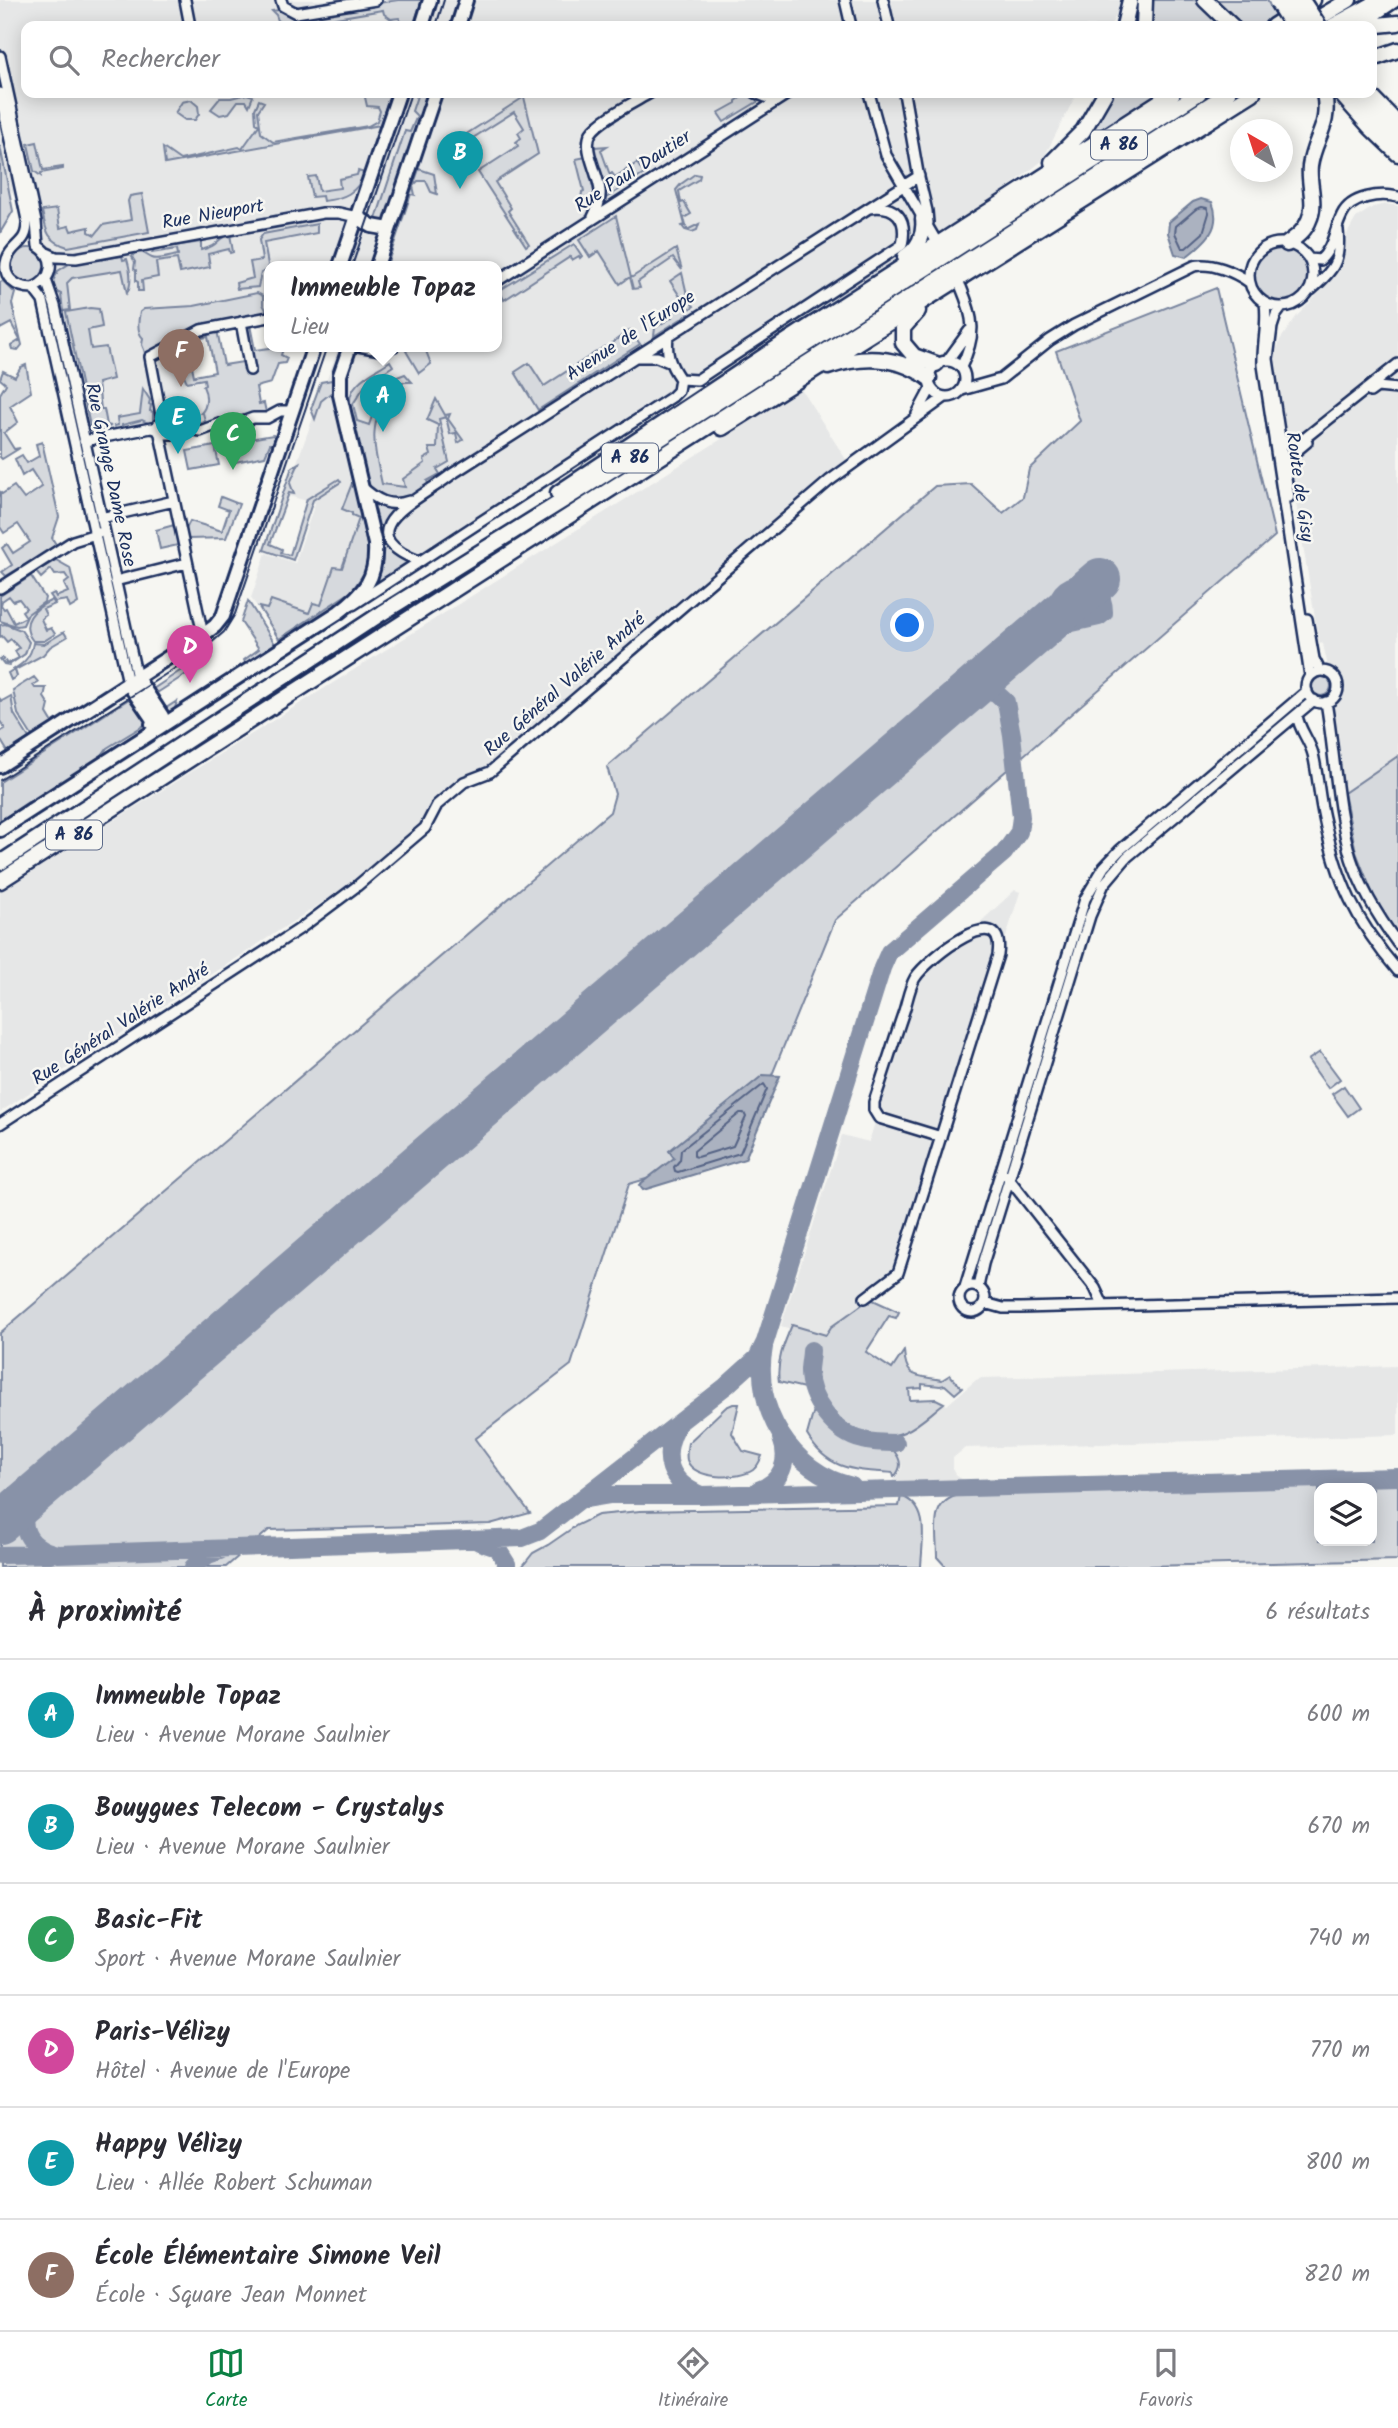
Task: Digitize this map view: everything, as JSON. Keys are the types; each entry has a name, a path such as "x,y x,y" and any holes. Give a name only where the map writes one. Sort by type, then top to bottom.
{"highway":[{"path":"1125,21 1130,0"},
{"path":"1144,21 1145,0"},
{"path":"1205,0 1226,21"},
{"path":"1302,0 1309,21"},
{"path":"1281,21 1313,0"},
{"path":"1312,21 1318,10 1333,0"},
{"path":"1316,21 1349,0"},
{"path":"1343,21 1381,0"},
{"path":"1362,21 1394,0"},
{"path":"1280,1 1305,21"},
{"path":"1280,1 1290,21"},
{"path":"1377,25 1398,23"},
{"path":"1377,57 1398,50"},
{"path":"991,211 1070,146 1103,98"},
{"path":"457,566 486,541 732,377 1165,98"},
{"name":"A 86","path":"0,863 457,566 611,471 1191,98"},
{"name":"A 86","path":"0,881 1220,98"},
{"path":"633,473 693,445 810,374 1245,98"},
{"path":"1287,244 1306,227 1311,215 1310,166 1324,126 1325,98"},
{"path":"1344,98 1398,154"},
{"path":"1359,98 1398,139"},
{"path":"1373,98 1398,124"},
{"path":"732,377 744,362 915,251 925,222"},
{"path":"942,362 914,356 907,350 902,339 903,328 916,312 971,271"},
{"path":"810,374 840,363 881,359 902,363 930,383"}],"main road":[{"path":"424,21 430,0"},
{"path":"459,21 466,0"},
{"path":"342,261 397,98"},
{"path":"379,261 433,98"},
{"path":"357,217 372,226 389,229"},
{"path":"0,766 203,635 223,616 312,352"},
{"path":"0,830 156,725 339,612 359,596 368,584 374,569 375,544 340,394 340,375 348,352"},
{"path":"132,681 162,716 156,725"}],"street":[{"path":"185,0 189,21"},
{"path":"281,0 283,6 296,13 376,0"},
{"path":"845,0 850,21"},
{"path":"883,0 888,21"},
{"path":"0,56 36,222 38,246"},
{"path":"0,93 27,220 26,234 8,258 4,277 21,288 33,288 46,281 50,271 50,258 38,246 20,245"},
{"path":"592,219 599,205 600,190 588,143 591,134 598,126 642,98"},
{"path":"768,98 775,101"},
{"name":"Rue Paul Dautier","path":"502,278 780,98"},
{"path":"870,98 886,155 935,239"},
{"path":"906,98 927,211 925,222"},
{"name":"Avenue de l'Europe","path":"419,561 401,554 391,545 388,536 388,524 393,517 417,498 919,174"},
{"path":"1309,259 1320,260 1328,253 1343,211 1363,198 1398,197"},
{"path":"680,379 696,380 902,245 905,231 899,215 878,206 867,208"},
{"name":"Rue Nieuport","path":"47,253 56,257 76,258 323,213 357,217"},
{"path":"962,390 1001,379 1050,340 1074,325 1194,266 1202,265 1239,275 1249,282 1255,294 1265,303 1282,307 1296,304 1331,272 1339,247 1337,228"},
{"path":"1224,270 1251,263 1265,248 1279,243 1287,244 1300,249 1309,259 1313,276 1308,292"},
{"name":"Rue Nieuport","path":"50,271 76,258"},
{"path":"1249,282 1251,263"},
{"name":"Rue Grange Dame Rose","path":"46,281 54,303 101,518 132,681"},
{"path":"961,286 972,312 973,333 961,367 966,377 981,385"},
{"name":"Rue Grange Dame Rose","path":"33,288 43,301 93,534 132,681"},
{"name":"Route de Gisy","path":"1265,303 1262,365 1285,466 1304,602 1314,659 1320,671"},
{"name":"Route de Gisy","path":"1282,307 1276,316 1268,351 1310,676"},
{"path":"966,377 962,390 957,395 945,397 936,394 930,383 931,370 969,333 972,312"},
{"path":"203,635 158,431 162,420 150,357 201,330 264,318"},
{"path":"241,322 250,370"},
{"path":"339,612 376,592 419,561 672,397 678,391 680,379 668,362 668,336"},
{"path":"635,357 649,356 668,362"},
{"path":"942,362 961,367"},
{"path":"1280,442 1300,442 1398,364"},
{"name":"Rue Général Valérie André","path":"906,425 922,407 930,383"},
{"path":"1285,466 1298,450 1377,387 1398,389"},
{"name":"Rue Général Valérie André","path":"0,1124 309,923 425,828 438,805 464,782 490,772 829,481 945,397"},
{"path":"84,441 158,431 176,434 189,429 200,430 219,424 234,425 253,418 267,418 279,411 292,411"},
{"path":"1280,442 1298,450"},
{"name":"Avenue de l'Europe","path":"362,487 381,502 404,503 417,498"},
{"path":"101,518 174,501"},
{"path":"0,588 73,541 104,532"},
{"path":"114,581 187,563"},
{"path":"1320,671 1332,674 1337,683 1336,693 1326,702 1314,700 1307,691 1310,676 1320,671"},
{"path":"985,1303 975,1311 966,1310 959,1299 965,1287 1085,899 1096,878 1120,850 1307,691"},
{"path":"978,1287 1090,916 1104,884 1127,857 1314,700"},
{"path":"1326,702 1341,811 1352,860 1379,918 1398,944"},
{"path":"1297,715 1299,727 1307,737 1313,754 1324,817 1342,883 1367,933 1398,971"},
{"path":"865,1298 898,1273 941,1138 998,955 999,945 992,930 984,929 958,939 914,979 874,1102 874,1111 879,1118 941,1138"},
{"path":"1001,1168 1095,1288 1103,1305"},
{"path":"965,1287 978,1287 985,1295 985,1303"},
{"path":"985,1303 1003,1308 1021,1308 1398,1298"}],"shaded area":[{"path":"0,0 1124,0 1113,21 21,21 21,98 1074,98 1042,161 987,204 281,642 251,598 266,553 295,563 315,503 285,495 337,352 502,352 502,261 264,261 264,316 150,353 159,418 88,436 40,232 8,187 0,146"},
{"path":"277,0 285,11 294,16 398,0 422,0 415,21 391,19 383,10 329,21 278,21 272,11 279,10"},
{"path":"1149,0 1198,0 1217,21 1148,21"},
{"path":"1211,0 1267,0 1276,17 1270,21 1234,21"},
{"path":"220,98 252,98 249,106 246,101 238,101 229,113 220,115 211,109"},
{"path":"365,98 389,98 380,125 165,164 163,148 180,160 239,147 242,149 259,125 256,123 255,109 259,100 264,102 258,111 261,133 273,142 368,126 377,121 380,111 378,107 367,106"},
{"path":"416,98 430,98 389,219 384,223 375,222 405,131 410,132 417,116 412,111"},
{"path":"524,98 538,154 495,182 511,208 508,211 529,244 526,246 478,172 518,146 516,142 521,138 518,133 524,128 514,112 465,143 454,142"},
{"path":"740,98 762,99 724,122 718,113"},
{"path":"1106,98 1157,98 1068,156"},
{"path":"191,100 198,106 199,114 195,120 185,120 175,113 182,102"},
{"path":"37,142 43,170 63,169 41,173 41,176 34,171 28,144"},
{"path":"0,146 13,211 0,233"},
{"path":"607,146 601,150 610,175 612,173 615,177 637,163 644,174 603,200 593,150 594,147"},
{"path":"586,157 595,196 591,207 581,199 584,191 576,159"},
{"path":"419,169 434,174 437,194 431,192 426,181 418,181 413,186"},
{"path":"358,171 364,173 358,186 349,194 323,201 322,196 312,197 308,177 316,176 319,191 340,188 339,179 357,175"},
{"path":"695,174 700,175 699,179 679,191 681,203 684,202 691,214 684,218 687,230 699,224 697,230 692,232 685,230 682,226 685,225 676,190"},
{"path":"413,186 415,195 411,194 387,261"},
{"path":"142,194 149,232 68,247 56,242 46,230 42,211 57,209 60,228 69,226 71,231 89,227 89,232 95,235 103,225 131,220 128,201 130,196"},
{"path":"1387,204 1398,206 1398,756 1344,793 1332,707 1340,694 1343,678 1328,667 1323,644 1319,642 1275,355 1280,340 1296,317 1339,272 1347,234 1356,218 1373,207"},
{"path":"616,216 631,278 676,249 682,270 673,258 638,282 640,288 633,289 630,277 620,284 599,251 590,257 579,240"},
{"path":"317,224 317,233 264,243 267,261 264,261 264,272 261,273 258,287 237,289 236,283 253,278 250,262 262,260 259,240 263,234"},
{"path":"230,234 233,252 230,253 229,249 208,254 210,267 180,273 177,259 156,262 158,277 142,280 143,291 138,291 132,257 135,252 155,259 165,258 178,255 177,249 152,253 154,249 201,242 201,250"},
{"path":"574,244 582,256 572,260 570,257 504,300 502,289"},
{"path":"29,248 42,253 47,266 42,279 29,284 16,279 11,266 16,253"},
{"path":"1281,248 1300,256 1308,275 1300,294 1281,302 1262,294 1254,275 1262,256"},
{"path":"122,256 123,260 127,259 130,272 127,293 122,270 72,278 67,283 70,310 63,311 61,294 52,290 51,285 58,271 69,264"},
{"path":"682,273 688,299 694,306 687,311 689,314 654,336 655,328 685,304 670,281"},
{"path":"3,281 15,293 12,304 22,345 18,350 12,349 11,346 20,340 11,323 0,329 0,282"},
{"path":"1216,288 1275,536 835,920 741,1151 629,1184 571,1365 475,1439 530,1513 490,1524 269,1530 226,1567 0,1567 0,1333 610,812 615,794 607,767 935,486 971,484 1003,513 1023,497 1029,469 1080,421 1056,351"},
{"path":"257,293 263,296 264,317 200,329 149,356 151,390 138,323 140,312 144,309 194,306"},
{"path":"99,309 102,327 88,330 91,349 106,347 113,379 98,383 101,409 104,409 107,425 111,426 91,431 66,312"},
{"path":"250,325 255,350 282,352 281,355 287,358 285,363 278,364 271,383 256,387 259,404 264,403 267,417 188,428 189,424 205,421 201,413 206,400 204,379 187,382 179,369 176,351 160,355 187,340 194,376 215,372 208,337 188,340 200,333 217,330 224,365 243,362 237,326 246,328"},
{"path":"630,330 640,344 538,410 515,372 529,363 544,386 604,347 608,353 612,350 609,345"},
{"path":"176,352 179,369 186,384 204,381 206,400 202,412 205,421 189,424 187,417 164,421 154,368 158,367 156,356"},
{"path":"407,352 426,352 431,364 419,373"},
{"path":"390,361 393,366 366,384 353,404 357,421 369,425 384,382 405,374 412,382 391,382 379,411 374,442 382,484 405,487 403,479 425,463 424,459 431,455 429,448 437,448 438,425 427,420 436,399 445,415 450,414 448,419 463,440 458,443 456,433 450,434 446,417 439,419 449,462 437,469 440,474 427,481 429,486 398,501 367,489 346,406 350,406 350,398 357,384"},
{"path":"26,365 31,392 10,406 18,422 4,433 14,449 20,448 2,459 0,394 6,384 0,379 3,371 15,377 21,367"},
{"path":"332,380 332,392 321,401 315,419 311,409 321,382"},
{"path":"143,389 150,400 153,422 150,424 142,420 122,425 122,429 115,429 114,426 118,425 117,418 140,414"},
{"path":"801,389 847,461 366,872 0,1112 0,892"},
{"path":"273,435 273,444 270,444 265,456 235,462 232,442"},
{"path":"42,442 59,517 52,538 57,546 6,576 2,572 12,565 2,548 7,544 13,553 30,542 18,524 4,533 0,527 0,492 2,494 14,486 24,499 42,487 31,470 22,476 15,459 22,455 27,463 39,456 36,444"},
{"path":"215,446 219,465 191,470 187,451"},
{"path":"299,463 290,483 294,494 289,493 270,544 282,549 281,553 290,555 307,499 339,479 341,482 313,500 293,560 264,550 292,467"},
{"path":"353,481 367,545 368,559 364,573 352,591 279,639 259,607 267,609 271,600 309,613 313,603 321,605 334,567 342,568 359,518 342,509"},
{"path":"221,497 239,504 226,538 188,539 186,529 190,521 222,531 229,510 218,506"},
{"path":"367,498 375,505 394,509 386,525 386,540 394,552 409,561 374,584 382,556 381,532"},
{"path":"174,525 178,545 160,549 156,530"},
{"path":"56,560 70,568 78,603 70,608 67,600 55,602 50,595 54,593 56,597 68,592 64,584 69,580 65,574 55,575 51,569 41,578 36,572"},
{"path":"31,576 45,598 44,602 28,614 23,625 17,626 0,621 0,596","holes":["9,596 13,601 19,599 26,608 22,611 26,617 14,623 6,608 1,605"]},
{"path":"52,600 55,604 43,609 46,615 41,619 46,630 51,628 55,634 44,641 33,641 27,628 28,622 35,611"},
{"path":"248,601 275,644 247,666 244,660 259,649 241,622"},
{"path":"5,624 21,630 29,642 25,654 9,665 4,664 0,659 3,658 7,664 19,658 15,651 19,648 11,639 7,642 0,637 0,625"},
{"path":"64,632 67,637 50,647 43,655 15,670 17,676 11,680 8,673 28,657 33,643 44,644"},
{"path":"207,653 211,658 157,693 166,708 177,701 174,712 167,716 150,691"},
{"path":"1321,676 1328,679 1331,686 1328,693 1321,696 1314,693 1311,686 1314,679"},
{"path":"34,677 38,682 33,685 35,688 46,688 44,697 49,705 47,713 53,723 32,736 18,714 13,690"},
{"path":"11,696 14,714 29,738 8,752 0,739 0,732 5,729 0,721 0,699 2,701"},
{"path":"132,697 146,724 107,748 95,765 31,805 28,802 0,821 0,782"},
{"path":"1398,756 1398,935 1376,902 1356,852 1344,793"},
{"path":"1015,890 1020,892 901,1275 831,1327 826,1335 793,1325 791,1329 781,1326 842,1135 869,1142 918,980"},
{"path":"1320,1052 1340,1079 1328,1088 1308,1060"},
{"path":"1344,1086 1359,1108 1348,1116 1332,1094"},
{"path":"873,1300 899,1312 896,1318 889,1316 866,1352 892,1369 904,1351 910,1372 942,1380 950,1375 962,1388 955,1394 945,1385 922,1384 922,1388 909,1389 910,1400 936,1399 944,1403 915,1426 891,1436 864,1433 839,1419 830,1409 818,1385 818,1352 805,1348 804,1388 779,1382 778,1375 780,1360 792,1325 826,1335 831,1327 867,1301"},
{"path":"1398,1366 1398,1435 965,1448 953,1458 953,1469 957,1476 965,1481 888,1484 902,1468 894,1451 897,1435 914,1427 944,1403 947,1405 982,1378"},
{"path":"739,1404 732,1433 743,1451 762,1456 760,1462 753,1470 728,1477 707,1475 691,1467 687,1460 688,1443 726,1407"},
{"path":"814,1410 829,1429 850,1443 865,1448 894,1451 900,1464 894,1477 893,1473 844,1466 824,1456 807,1435"},
{"path":"1398,1483 1398,1560 1106,1567 946,1567 937,1557 936,1528 939,1511 950,1498 960,1495 1314,1485 1314,1546 1377,1546 1377,1484"},
{"path":"901,1496 911,1501 921,1516 921,1567 522,1567 533,1553 598,1515 640,1511 899,1506"}],"water":[{"path":"1201,199 1212,202 1215,211 1214,227 1200,246 1186,257 1175,254 1168,233 1169,222 1193,202"},
{"path":"763,1075 780,1076 745,1159 643,1190 639,1185 674,1158 669,1151"}],"taxiway":[{"path":"1041,630 1099,617 1104,613 1102,600 1096,591 1088,586 1079,584 1070,587 1062,593 1057,603 1056,617"},
{"path":"38,1490 26,1510 26,1530 36,1545 58,1554 522,1538 540,1531 726,1386 757,1358 765,1342 889,952 1004,853 1019,832 1021,817 1006,702 995,692 986,690 960,699"},
{"path":"764,1347 764,1392 770,1414 781,1434 794,1452 811,1467 830,1479 852,1486"},
{"path":"811,1350 810,1382 819,1404 834,1423 853,1437 896,1443"},
{"path":"676,1428 669,1449 671,1468 681,1483 701,1495"},
{"path":"758,1490 773,1482 782,1470 785,1455 781,1438"},
{"path":"585,1499 609,1495 1398,1477"},
{"path":"479,1542 497,1548 507,1564"},
{"path":"193,1567 208,1555 220,1551"},
{"path":"0,1555 51,1554"}],"runway":[{"path":"0,1523 1100,579"}],"tram line":[{"path":"438,21 444,0"},
{"path":"354,261 409,98"},
{"path":"0,780 202,651 224,632 235,614 325,352"}],"place":[{"name":"Bouygues Telecom - Crystalys","path":"460,189"},
{"name":"École Élémentaire Simone Veil","path":"181,387"},
{"name":"Immeuble Topaz","path":"383,432"},
{"name":"Happy Vélizy","path":"178,454"},
{"name":"Basic-Fit","path":"233,470"},
{"name":"Paris-Vélizy","path":"190,683"}]}
